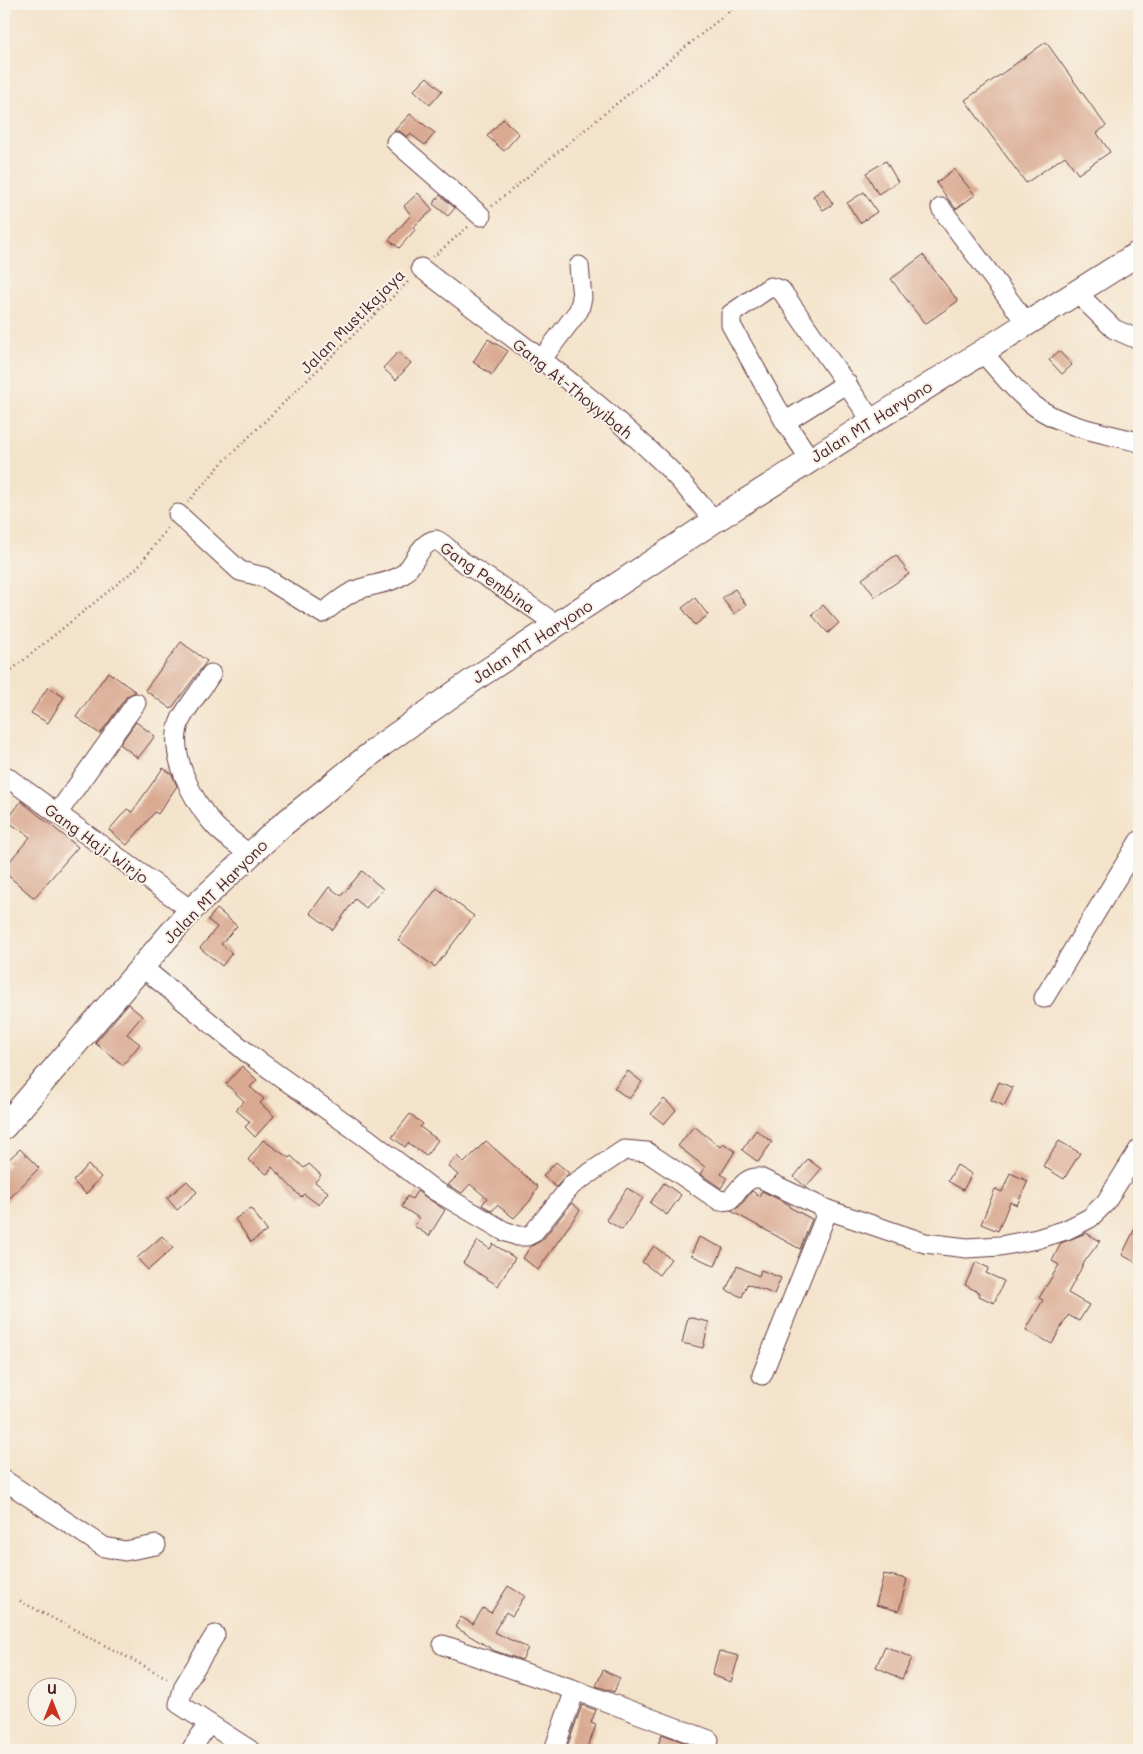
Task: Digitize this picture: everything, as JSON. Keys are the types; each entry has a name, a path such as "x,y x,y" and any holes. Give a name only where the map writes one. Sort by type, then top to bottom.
{"main road":[{"name":"Jalan MT Haryono","path":"4,1127 191,910 281,826 383,744 479,676 714,521 1139,252"}],"street":[{"path":"396,142 481,216"},
{"path":"941,208 1027,324"},
{"path":"541,360 579,310 582,298 579,266"},
{"name":"Gang At-Thoyyibah","path":"421,268 582,392 660,460 714,521"},
{"path":"810,459 785,422 731,326 731,314 770,287 782,290 872,421"},
{"path":"1077,293 1114,329 1139,340"},
{"path":"982,352 1035,406 1053,417 1076,426 1139,442"},
{"path":"785,422 847,383"},
{"name":"Gang Pembina","path":"178,514 240,571 264,577 323,613 347,594 390,581 403,574 424,545 436,540 460,560 526,601 556,626"},
{"path":"211,674 181,720 178,732 179,765 215,826 250,855"},
{"path":"57,814 136,703"},
{"name":"Gang Haji Wirjo","path":"4,775 191,910"},
{"path":"1044,998 1139,841"},
{"path":"142,967 250,1055 368,1139 434,1190 504,1232 518,1236 533,1233 572,1185 624,1150 647,1152 720,1202 730,1200 753,1177 760,1178 828,1210 925,1242 967,1248 1038,1240 1066,1230 1090,1218 1106,1202 1139,1149"},
{"path":"762,1375 828,1210"},
{"path":"4,1480 104,1547 125,1551 156,1545"},
{"path":"215,1635 184,1686 179,1704 250,1750"},
{"path":"443,1645 575,1690 709,1740 706,1750"},
{"path":"554,1750 575,1690"},
{"path":"191,1750 208,1724"}],"path":[{"name":"Jalan Mustikajaya","path":"4,676 137,568 178,514 223,462 421,268 481,216 738,4"},
{"path":"20,1601 184,1686"}],"building":[{"path":"1046,42 1106,126 1097,133 1110,152 1078,174 1065,156 1026,183 965,100"},
{"path":"427,77 442,91 430,105 414,90"},
{"path":"410,114 435,133 425,145 410,134 407,137 399,131 394,131"},
{"path":"503,119 519,134 504,151 487,136"},
{"path":"886,161 898,182 878,194 866,173"},
{"path":"954,169 975,195 956,209 936,183"},
{"path":"823,189 833,204 823,210 813,196"},
{"path":"864,192 877,212 860,223 847,203"},
{"path":"418,193 433,210 413,227 416,229 399,248 389,240 411,215 404,206"},
{"path":"440,195 455,208 448,216 433,204"},
{"path":"923,255 958,301 925,324 891,279"},
{"path":"488,339 508,351 492,375 473,362"},
{"path":"1059,351 1072,365 1062,374 1049,360"},
{"path":"398,352 411,363 396,380 383,368"},
{"path":"896,555 909,574 875,597 862,579"},
{"path":"735,589 746,605 734,614 722,598"},
{"path":"695,598 708,615 695,625 682,608"},
{"path":"823,605 839,623 828,633 812,615"},
{"path":"181,642 207,661 171,709 145,690"},
{"path":"108,672 136,692 127,696 100,734 76,717"},
{"path":"48,687 64,697 48,723 31,713"},
{"path":"136,722 155,736 138,758 120,744"},
{"path":"163,768 172,774 177,786 158,814 155,812 127,845 109,830 127,809 132,812"},
{"path":"21,801 78,847 34,898 4,872 4,868 30,837 7,821"},
{"path":"362,871 383,889 366,908 355,899 333,930 310,913 329,887 341,896"},
{"path":"437,888 474,916 435,967 398,940"},
{"path":"217,909 237,926 221,944 232,953 222,966 200,948 217,927 208,920"},
{"path":"128,1004 142,1016 127,1034 140,1044 123,1065 95,1043"},
{"path":"242,1066 257,1080 250,1087 264,1099 260,1103 274,1116 255,1137 245,1127 250,1122 236,1110 244,1101 226,1084"},
{"path":"628,1071 642,1082 629,1099 614,1088"},
{"path":"999,1082 1013,1088 1004,1106 991,1100"},
{"path":"664,1099 676,1110 664,1124 651,1114"},
{"path":"410,1114 423,1124 420,1127 438,1140 426,1156 408,1143 405,1147 392,1137"},
{"path":"694,1126 720,1147 723,1143 735,1151 721,1174 727,1178 721,1188 700,1174 705,1167 678,1146"},
{"path":"756,1130 772,1142 758,1162 742,1150"},
{"path":"263,1140 289,1158 291,1156 304,1168 309,1164 321,1175 315,1182 328,1192 319,1205 304,1194 301,1197 272,1167 267,1174 248,1160"},
{"path":"486,1141 538,1187 530,1201 514,1218 497,1205 492,1211 482,1205 487,1198 470,1184 462,1193 448,1185 458,1175 448,1166 457,1156 464,1163"},
{"path":"1059,1141 1080,1153 1064,1179 1043,1166"},
{"path":"20,1149 39,1168 4,1204 4,1171 9,1165 6,1162"},
{"path":"808,1159 821,1169 806,1187 794,1177"},
{"path":"556,1162 569,1173 556,1187 543,1176"},
{"path":"88,1165 101,1177 86,1194 73,1181"},
{"path":"957,1165 972,1174 963,1190 948,1181"},
{"path":"1010,1173 1028,1181 1017,1205 1010,1202 998,1231 981,1224 995,1189 1002,1192"},
{"path":"187,1181 197,1192 177,1210 167,1198"},
{"path":"664,1183 681,1195 667,1215 650,1203"},
{"path":"627,1188 643,1198 622,1230 606,1220"},
{"path":"417,1191 445,1210 429,1236 414,1226 419,1218 402,1207 407,1196 412,1199"},
{"path":"752,1191 759,1196 762,1191 812,1219 800,1249 731,1211 739,1207"},
{"path":"572,1203 580,1210 538,1270 523,1258 530,1247 542,1240"},
{"path":"251,1208 267,1231 251,1242 235,1219"},
{"path":"1139,1220 1139,1264 1122,1255"},
{"path":"1086,1233 1100,1241 1085,1261 1068,1293 1089,1305 1079,1321 1068,1315 1052,1344 1026,1330 1043,1300 1039,1298 1059,1265 1052,1261 1061,1243"},
{"path":"162,1236 173,1248 148,1270 137,1258"},
{"path":"699,1237 723,1248 715,1266 691,1255"},
{"path":"478,1241 490,1249 493,1244 515,1258 498,1286 463,1263"},
{"path":"654,1246 671,1259 659,1275 642,1262"},
{"path":"976,1262 989,1268 986,1273 1004,1281 994,1303 979,1296 980,1293 965,1285"},
{"path":"737,1266 759,1276 761,1270 781,1278 774,1294 747,1284 742,1297 726,1290"},
{"path":"688,1317 709,1322 703,1348 682,1343"},
{"path":"884,1574 907,1579 899,1611 876,1605"},
{"path":"508,1586 525,1596 512,1616 506,1612 494,1632 528,1648 522,1660 495,1651 455,1627 461,1617 473,1624 483,1608 491,1613"},
{"path":"885,1646 912,1658 902,1679 876,1667"},
{"path":"719,1651 739,1656 731,1682 712,1675"},
{"path":"603,1670 620,1678 614,1692 596,1686"},
{"path":"582,1705 596,1710 591,1723 596,1725 587,1750 566,1750"},
{"path":"662,1734 686,1743 684,1750 656,1750"}]}
